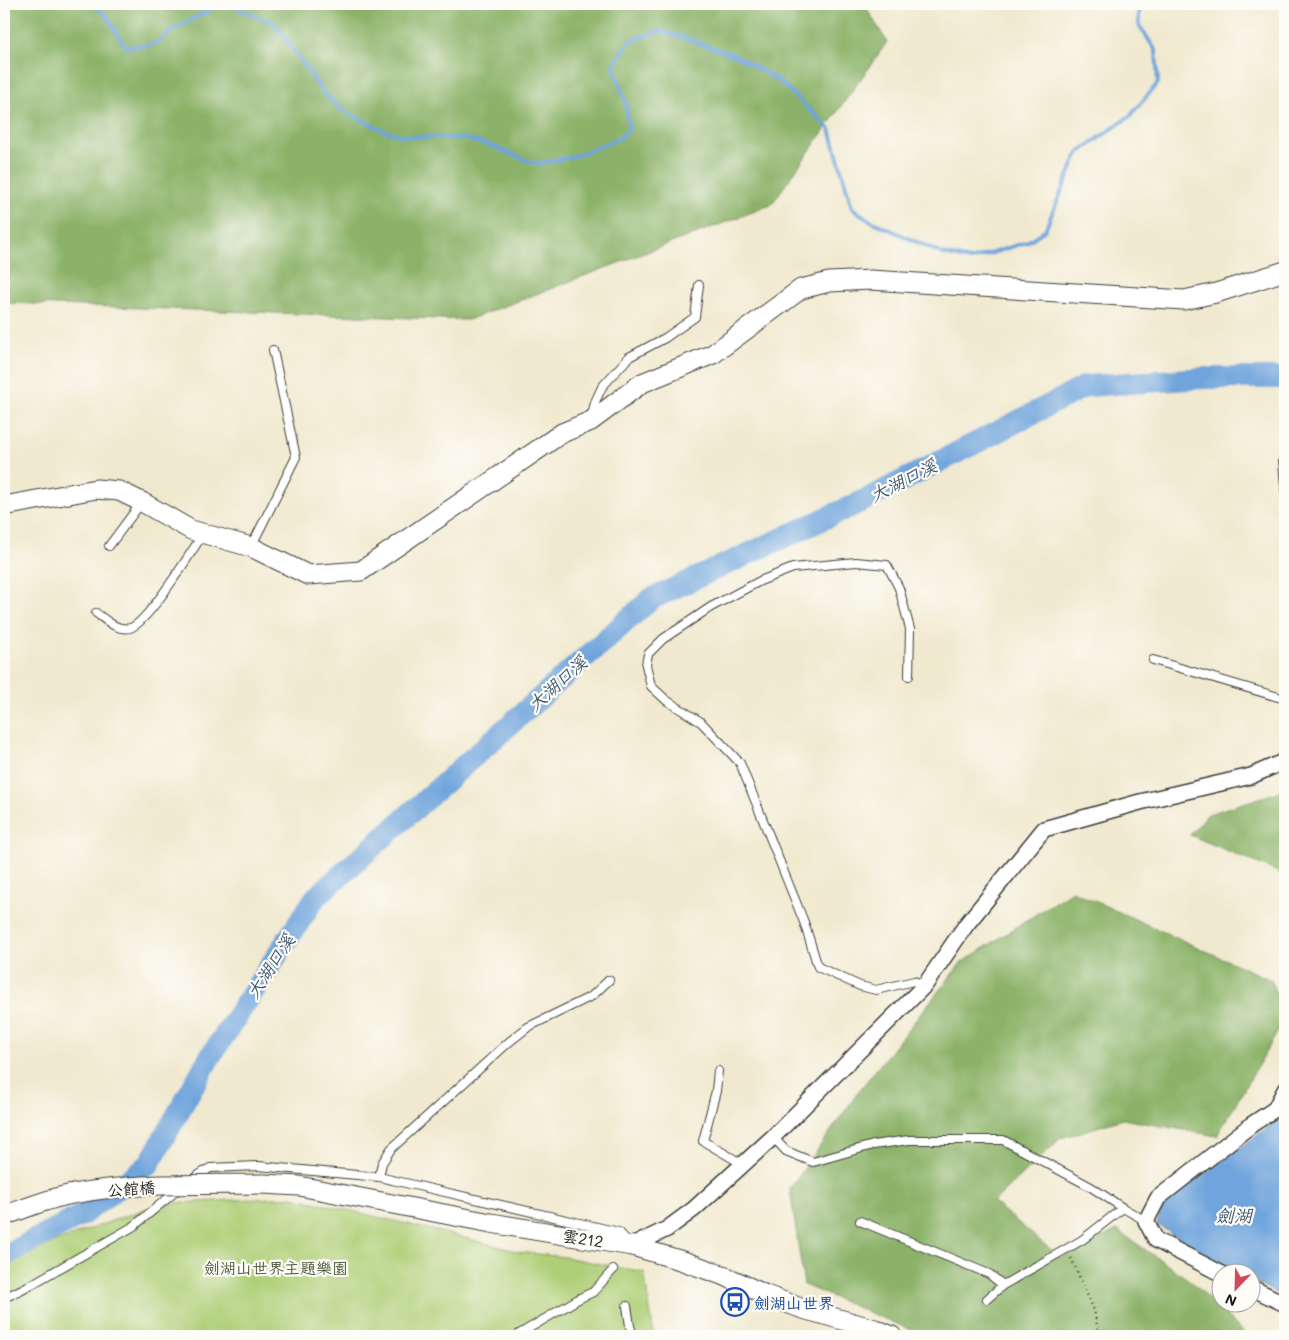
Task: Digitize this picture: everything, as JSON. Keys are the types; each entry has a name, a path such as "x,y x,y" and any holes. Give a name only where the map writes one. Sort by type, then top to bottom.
{"street":[{"path":"4,506 96,489 119,491 191,530 251,547 308,575 361,571 562,433 591,421 642,383 713,354 801,289 829,282 871,280 1184,300 1216,293 1285,271"},
{"path":"632,1246 667,1229 694,1209 744,1165 925,985 966,925 1044,828 1140,802 1251,776 1285,761"},
{"path":"1212,1269 1156,1240 1146,1221 1158,1198 1251,1125 1275,1109 1285,1090"},
{"name":"雲212","path":"263,1184 299,1186 491,1223 632,1246 717,1273 803,1309 892,1336"},
{"name":"公館橋","path":"4,1216 42,1201 72,1194 136,1186 263,1184"},
{"path":"1262,1293 1285,1304"}],"lane":[{"path":"591,421 595,402 602,387 629,357 665,338 695,317 699,285"},
{"path":"251,547 296,457 272,350"},
{"path":"1285,453 1283,460 1285,489"},
{"path":"109,546 142,502"},
{"path":"96,613 118,628 131,628 148,614 203,534"},
{"path":"909,676 910,629 899,588 887,565 856,562 793,568 760,580 711,607 663,638 648,654 646,665 651,686 666,700 701,722 740,763 804,922 818,968 860,986 876,990 914,980 925,985"},
{"path":"1153,660 1285,699"},
{"path":"379,1177 382,1163 391,1150 509,1042 528,1027 592,996 609,980"},
{"path":"718,1071 716,1091 703,1141 744,1165"},
{"path":"773,1137 786,1151 813,1162 873,1145 909,1140 1002,1140 1091,1187 1146,1221"},
{"path":"4,1298 134,1226 166,1198 210,1168 258,1166 379,1177 619,1232 632,1246"},
{"path":"987,1299 1002,1285 1082,1240 1123,1208"},
{"path":"860,1222 989,1274 1002,1285"},
{"path":"516,1336 593,1292 613,1270"},
{"path":"627,1306 633,1336"}],"path":[{"path":"1067,1249 1094,1310 1099,1336"}],"green space":[{"path":"4,4 864,4 887,42 771,205 468,320 4,303"},
{"path":"1285,790 1285,875 1190,835 1208,814"},
{"path":"1072,891 1271,980 1285,1019 1217,1136 1123,1119 1061,1138 993,1202 1061,1258 1117,1230 1192,1282 1212,1302 1212,1312 1223,1312 1247,1336 925,1336 804,1285 790,1189 859,1091 961,963"},
{"name":"劍湖山世界主題樂園","path":"292,1197 519,1252 564,1257 644,1272 654,1336 4,1336 4,1261 158,1204"}],"water":[{"name":"劍湖","path":"1285,1112 1285,1297 1262,1286 1262,1262 1215,1262 1157,1224 1163,1204 1283,1116"}],"waterway":[{"path":"92,4 105,14 126,47 155,44 171,31 220,4"},
{"path":"228,4 275,24 323,92 342,110 387,132 405,136 466,139 489,145 536,164 576,156 620,138 629,129 626,104 613,64 630,41 659,31 682,37 737,56 779,81 830,129 852,208 869,220 943,254 970,260 1027,242 1045,230 1078,153 1130,116 1158,83 1156,51 1139,25 1139,4"},
{"name":"大湖口溪","path":"4,1256 82,1215 149,1164 208,1060 315,898 651,599 869,498 1086,386 1204,378 1285,378"}],"place":[{"name":"劍湖山世界","path":"735,1302"}]}
